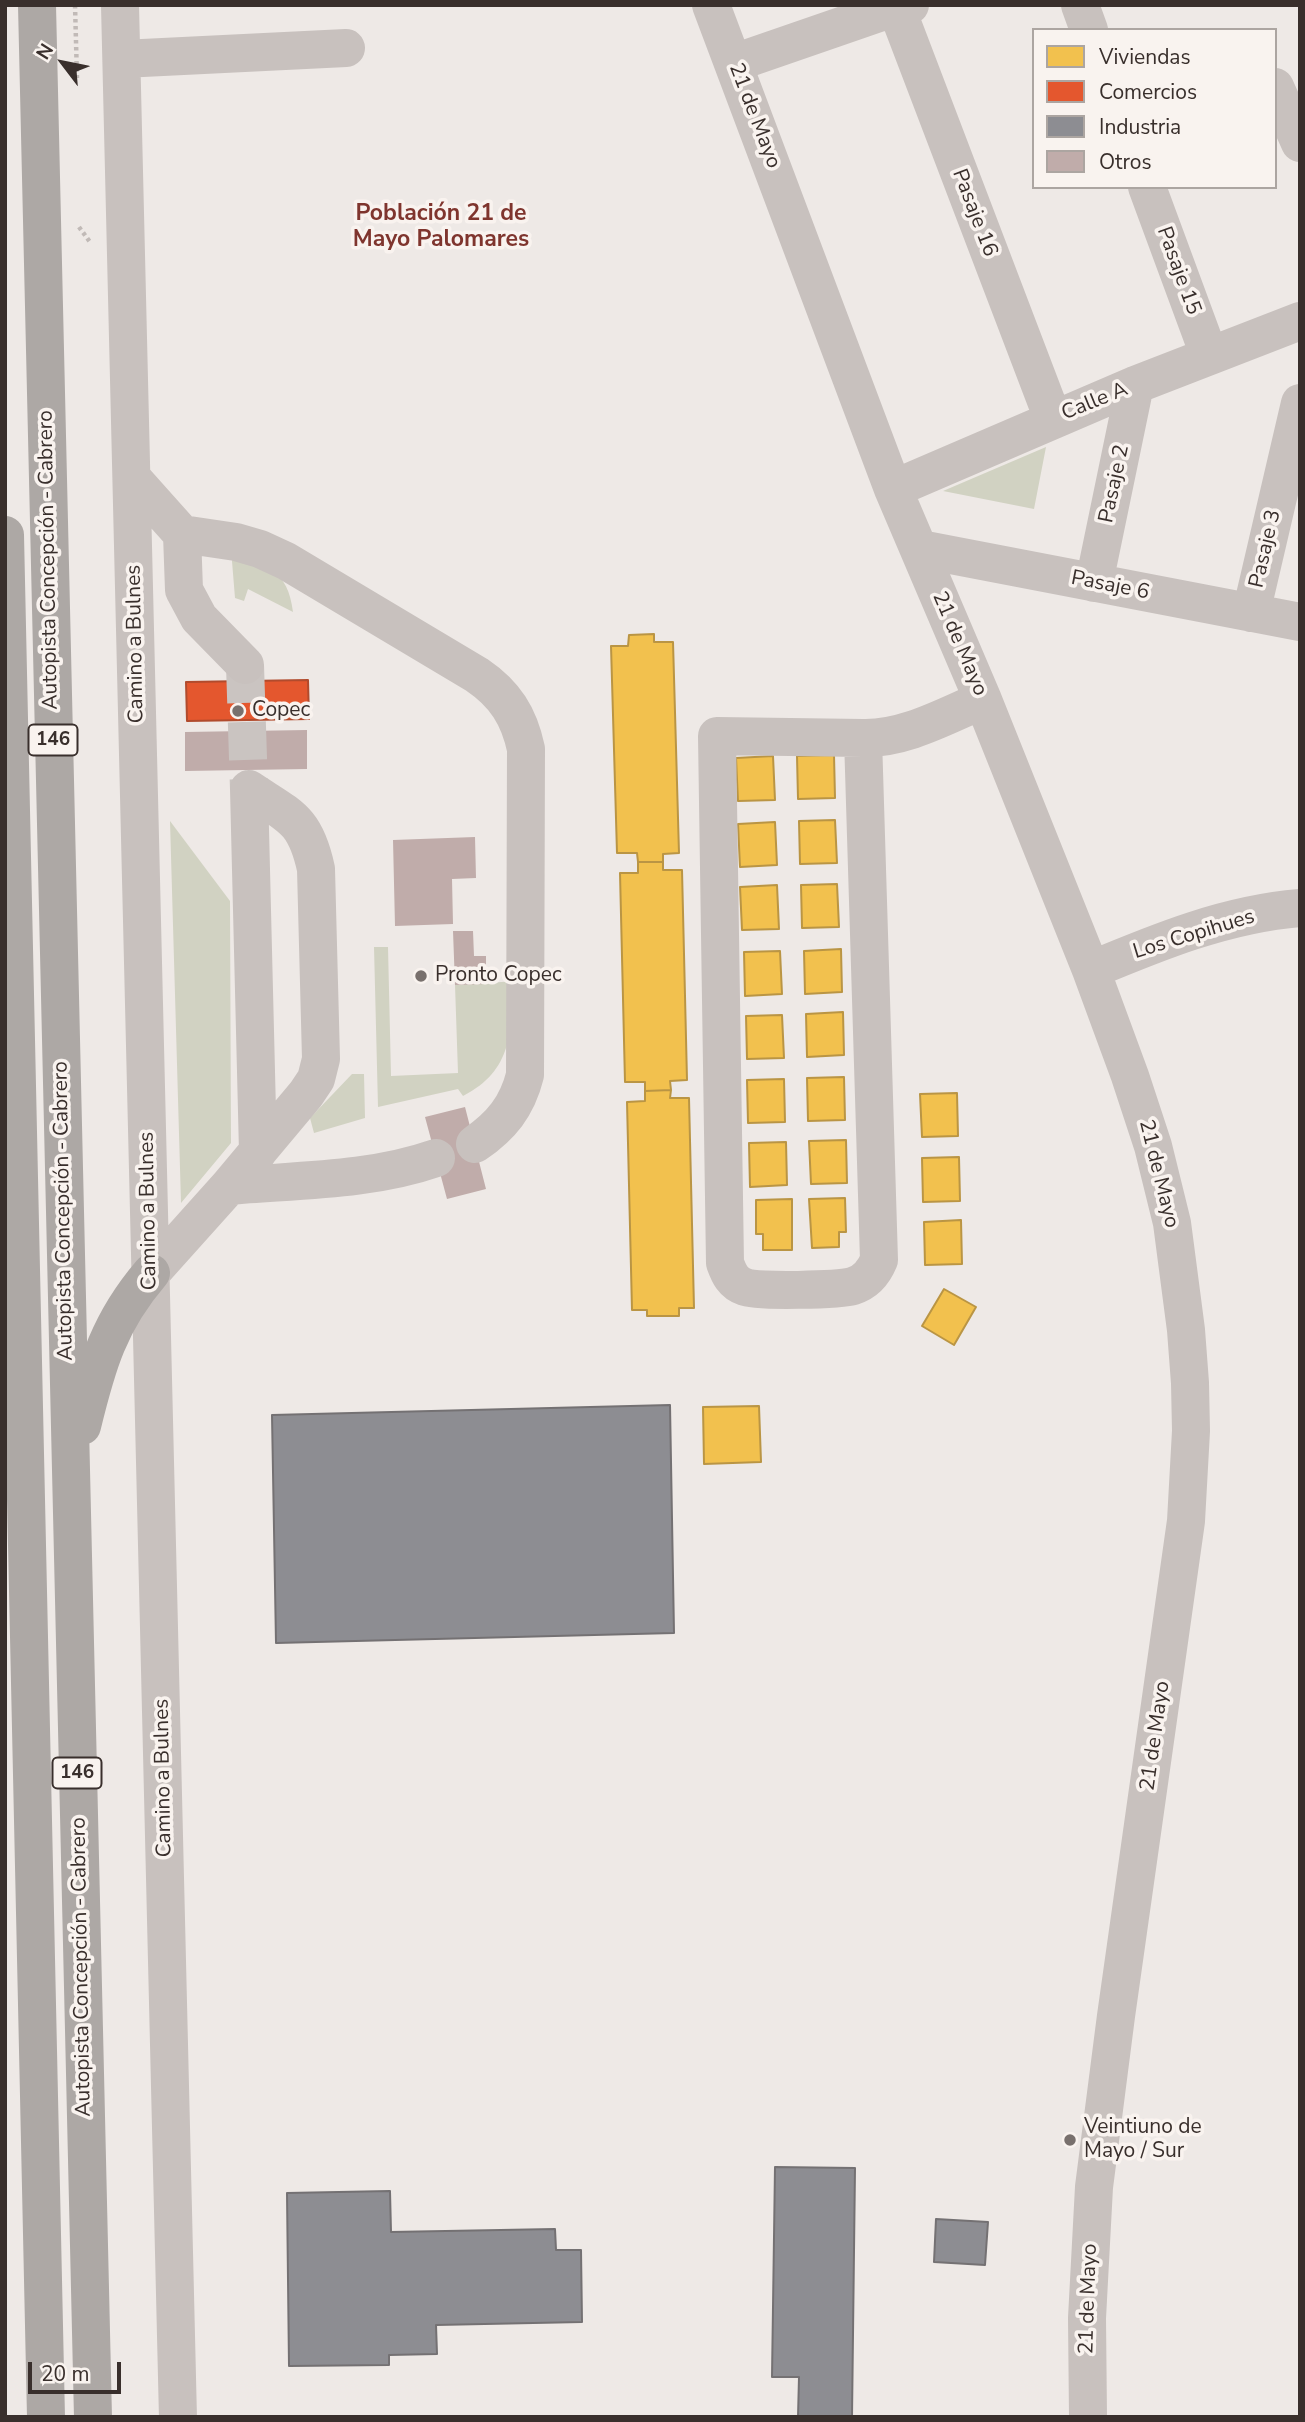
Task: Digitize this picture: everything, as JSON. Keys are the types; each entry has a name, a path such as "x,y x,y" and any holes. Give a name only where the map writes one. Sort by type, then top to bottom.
{"highway":[{"name":"Autopista Concepción - Cabrero","path":"37,5 93,2417"},
{"name":"Autopista Concepción - Cabrero","path":"5,535 46,2417"},
{"path":"70,1476 105,1345 130,1297 151,1273"}],"street":[{"name":"Camino a Bulnes","path":"120,5 178,2417"},
{"name":"21 de Mayo","path":"711,5 893,489 983,700 1091,970 1142,1111 1172,1223 1186,1331 1191,1431 1186,1521 1094,2187 1087,2318 1088,2417"},
{"path":"1080,5 1088,28"},
{"path":"734,63 903,6"},
{"name":"Pasaje 16","path":"903,6 1053,419"},
{"path":"122,59 346,48"},
{"path":"1277,91 1300,143"},
{"name":"Pasaje 15","path":"1148,189 1209,355"},
{"name":"Calle A","path":"893,489 1135,385 1300,321"},
{"name":"Pasaje 2","path":"1094,583 1135,385"},
{"name":"Pasaje 3","path":"1251,613 1300,403"},
{"path":"131,478 182,534 236,542 286,561 477,675 502,695 516,717 526,749 525,1075 521,1091 505,1120 475,1144"},
{"path":"182,534 184,590 199,618 245,665"},
{"name":"Pasaje 6","path":"920,549 1300,622"},
{"path":"863,738 878,1260 869,1277 853,1286 752,1290 735,1282 725,1263 717,736 863,738 901,734 983,700"},
{"path":"151,1273 229,1186 258,1152 306,1094 316,1079 321,1059 316,869 311,846 298,823 248,789 258,1152"},
{"name":"Los Copihues","path":"1091,970 1184,933 1257,914 1300,908"},
{"path":"229,1186 374,1174 407,1168 436,1158"}],"path":[{"path":"75,5 77,82"},
{"path":"78,216 79,227 92,246"}],"green space":[{"path":"1046,447 1034,509 943,491"},
{"path":"231,549 265,566 280,578 286,587 293,612 248,589 244,601 235,598"},
{"path":"170,821 230,901 231,1143 181,1203"},
{"path":"374,947 388,947 391,1076 458,1073 455,985 517,981 506,1048 492,1074 480,1086 463,1096 458,1089 378,1107"},
{"path":"352,1074 364,1074 365,1118 314,1133 310,1118"}],"building: Viviendas":[{"path":"654,634 654,642 673,642 679,853 663,854 663,862 638,862 637,853 617,853 611,646 628,646 629,635"},
{"path":"834,755 835,798 798,799 797,756"},
{"path":"773,756 775,800 738,801 736,758"},
{"path":"835,820 837,863 800,864 799,821"},
{"path":"775,822 777,865 740,867 738,824"},
{"path":"638,862 663,862 663,870 682,870 687,1080 670,1081 671,1090 645,1091 645,1082 625,1082 620,873 638,873"},
{"path":"837,884 839,927 802,928 801,885"},
{"path":"777,885 779,929 742,930 740,887"},
{"path":"841,949 842,992 805,994 804,951"},
{"path":"780,951 782,994 745,996 744,952"},
{"path":"843,1012 844,1055 807,1057 806,1014"},
{"path":"782,1015 784,1058 747,1059 746,1016"},
{"path":"844,1077 845,1120 808,1121 807,1078"},
{"path":"784,1079 785,1122 748,1123 747,1080"},
{"path":"671,1090 670,1098 689,1098 694,1308 679,1308 679,1316 647,1316 647,1310 632,1310 627,1102 645,1101 645,1091"},
{"path":"957,1093 958,1136 922,1137 920,1094"},
{"path":"846,1140 847,1183 811,1184 809,1141"},
{"path":"786,1142 787,1185 750,1187 749,1143"},
{"path":"959,1157 960,1201 923,1202 922,1158"},
{"path":"845,1198 846,1232 839,1232 839,1247 812,1248 809,1199"},
{"path":"792,1199 792,1250 763,1250 763,1234 756,1234 756,1200"},
{"path":"961,1220 962,1264 925,1265 924,1222"},
{"path":"944,1289 976,1307 954,1345 922,1326"},
{"path":"759,1406 761,1462 704,1464 703,1407"}],"building: Comercios":[{"path":"308,680 309,719 187,721 186,682"}],"building: Industria":[{"path":"670,1405 674,1633 276,1643 272,1415"},
{"path":"775,2167 855,2168 852,2417 798,2417 799,2377 772,2377"},
{"path":"390,2191 391,2232 555,2229 556,2250 581,2250 582,2322 436,2325 437,2354 389,2355 389,2365 289,2366 287,2193"},
{"path":"936,2219 988,2222 985,2265 934,2262"}],"building: Otros":[{"path":"307,730 307,769 185,771 185,732"},
{"path":"475,837 476,878 452,879 453,924 395,926 393,840"},
{"path":"453,931 473,931 474,956 486,956 486,984 455,985"},
{"path":"465,1107 486,1189 447,1199 425,1117"}],"tunnel":[{"path":"245,665 249,789"}],"place":[{"name":"Copec","path":"238,711"},
{"name":"Pronto Copec","path":"421,976"},
{"name":"Veintiuno de Mayo / Sur","path":"1070,2140"}],"district":[{"name":"Población 21 de Mayo Palomares","path":"441,227"}]}
